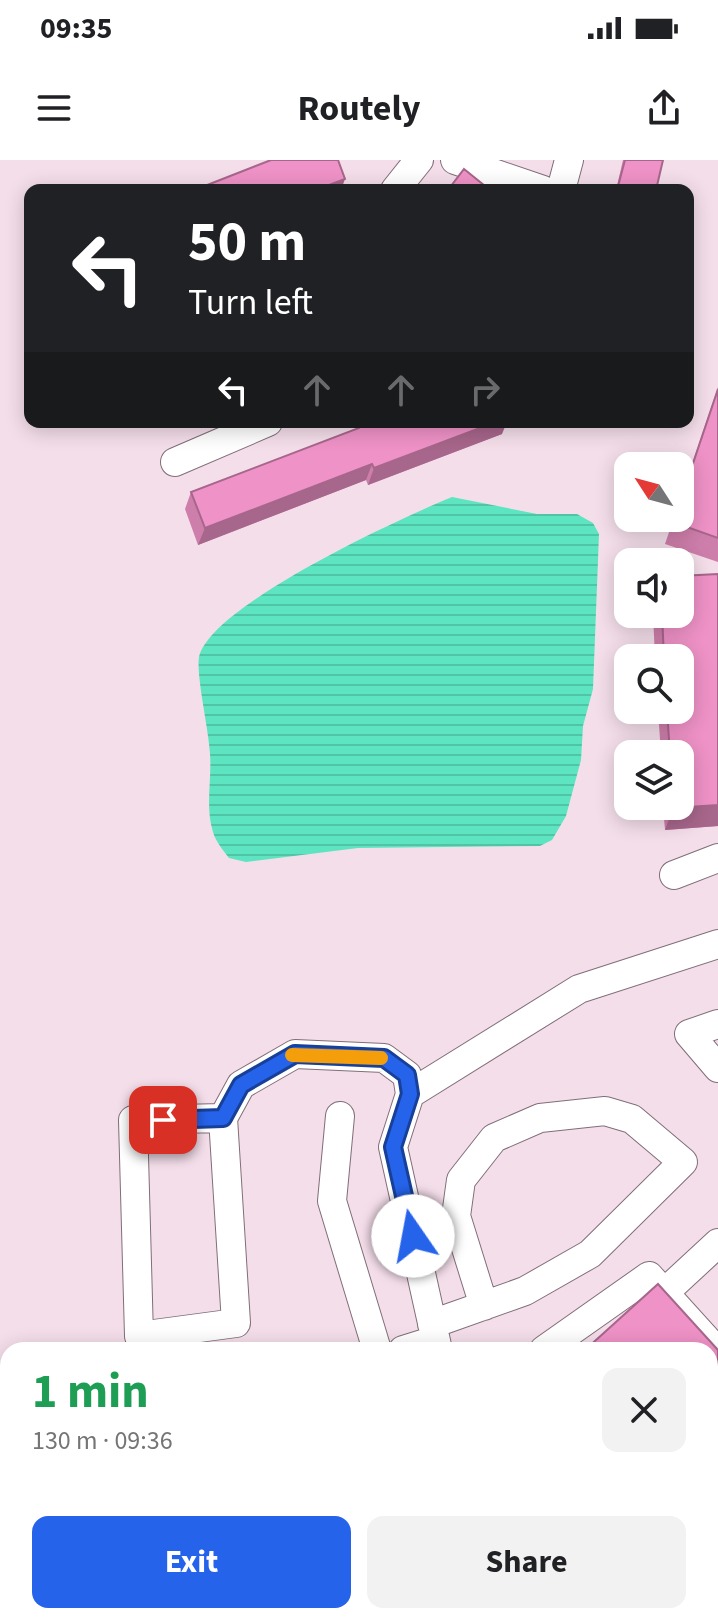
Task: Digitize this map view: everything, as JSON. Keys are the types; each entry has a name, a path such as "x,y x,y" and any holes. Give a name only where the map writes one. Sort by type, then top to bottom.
{"street":[{"path":"400,184 419,160"},
{"path":"455,160 525,184"},
{"path":"563,184 569,160"},
{"path":"175,462 238,428"},
{"path":"674,875 718,858"},
{"path":"410,1094 579,989 718,944"},
{"path":"718,1024 689,1034 718,1068"},
{"path":"223,1118 133,1120 139,1336 236,1323 223,1118 241,1085 295,1054 384,1058 407,1075 410,1094 393,1147 435,1338 484,1306 525,1291 590,1254 683,1162 632,1119 605,1111 540,1118 494,1138 461,1180 456,1216 484,1306"},
{"path":"340,1116 332,1201 375,1342"},
{"path":"664,1293 718,1243"},
{"path":"555,1342 649,1276 709,1342"}],"shaded area":[{"path":"452,497 537,514 577,514 593,523 599,534 593,689 583,726 581,760 566,816 552,840 540,846 358,848 246,862 229,858 214,836 209,813 210,754 199,657 211,636 236,613 311,565"}],"building":[{"path":"271,160 338,160 345,179 332,184 210,184"},
{"path":"625,160 663,160 657,184 619,184"},
{"path":"464,169 483,184 453,184"},
{"path":"718,389 718,538 694,529 694,460"},
{"path":"359,428 480,428 374,468 372,464 205,528 191,492"},
{"path":"718,574 718,805 694,807 694,740 669,740 668,724 694,724 694,644 663,644 663,628 694,628 694,575"},
{"path":"658,1284 711,1342 594,1342"}],"slow traffic":[{"path":"292,1055 381,1058"}],"route":[{"path":"163,1120 223,1118 241,1085 295,1054 384,1058 407,1075 410,1094 393,1147 413,1236"}]}
